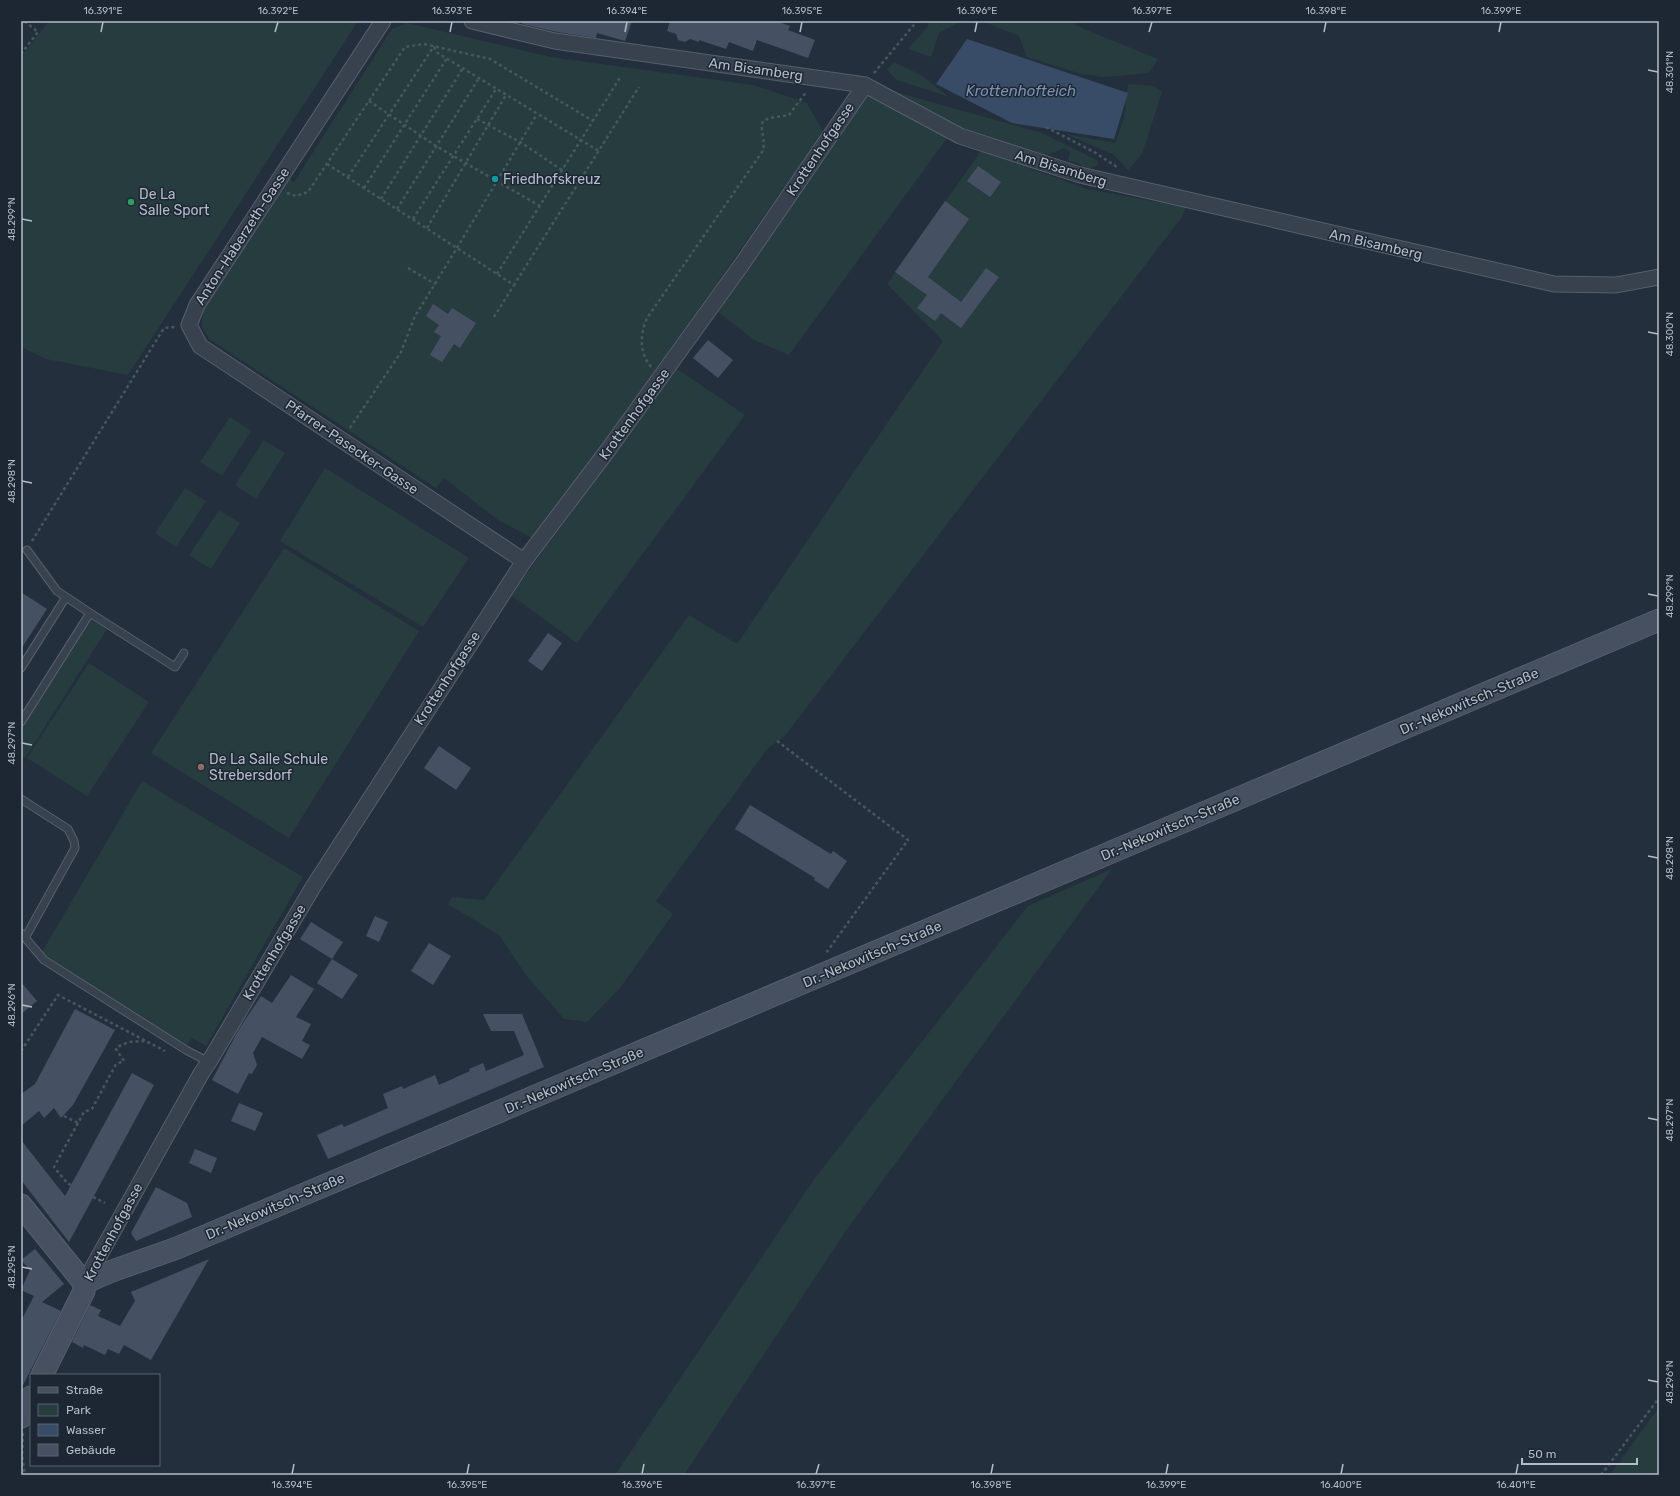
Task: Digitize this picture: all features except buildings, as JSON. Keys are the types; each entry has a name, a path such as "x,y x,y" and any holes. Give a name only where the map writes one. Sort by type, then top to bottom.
{"main road":[{"name":"Dr.-Nekowitsch-Straße","path":"84,1283 185,1244 1659,620"},
{"path":"21,1205 84,1283"},
{"name":"Krottenhofgasse","path":"42,1374 84,1291 84,1283"},
{"path":"24,1422 30,1401"}],"street":[{"name":"Anton-Haberzeth-Gasse","path":"189,325 197,305 383,21"},
{"name":"Am Bisamberg","path":"472,21 555,41 865,85 960,136 1080,175 1554,284 1616,285 1659,277"},
{"name":"Krottenhofgasse","path":"84,1283 202,1072 210,1062 317,881 524,561 608,450 742,264 865,85"},
{"name":"Pfarrer-Pasecker-Gasse","path":"189,325 200,346 524,561"}],"lane":[{"path":"27,550 57,591 90,614 175,668 184,653"},
{"path":"21,668 66,597"},
{"path":"21,722 90,614"},
{"path":"21,799 68,829 74,841 75,848 23,936 44,960 186,1050 210,1062"}],"path":[{"path":"21,54 38,32 24,21"},
{"path":"865,85 916,21"},
{"path":"274,187 296,196 308,192 405,47 424,44 490,59 593,121"},
{"path":"434,46 436,52 599,151"},
{"path":"348,177 434,46"},
{"path":"364,188 446,58"},
{"path":"381,198 463,68"},
{"path":"497,274 621,76"},
{"path":"397,209 479,78"},
{"path":"662,375 651,366 642,351 643,328 647,318 762,152 765,145 762,125 763,121 770,118 789,115 817,78"},
{"path":"494,317 639,87"},
{"path":"413,219 496,89"},
{"path":"427,228 506,95"},
{"path":"369,101 436,146 540,206"},
{"path":"342,440 401,352 415,316 458,248 537,114"},
{"path":"477,119 520,142 562,170"},
{"path":"1046,127 1094,152 1118,168 1125,175 1130,187"},
{"path":"327,164 514,285"},
{"path":"408,268 435,284"},
{"path":"27,550 164,328 189,325"},
{"path":"777,741 908,840 822,958"},
{"path":"21,1051 58,994 171,1054"},
{"path":"71,1185 67,1183 54,1167 84,1112 92,1109 116,1064 124,1060 116,1049 117,1047 129,1042 146,1041"},
{"path":"64,1116 78,1123"},
{"path":"93,1197 105,1203"},
{"path":"1601,1475 1659,1398"},
{"path":"24,1422 22,1456 25,1475"}],"green space":[{"name":"De La Salle Sport","path":"49,21 358,21 128,375 46,359 21,347 21,57"},
{"path":"929,21 961,21 939,33 931,57 908,49 928,26"},
{"path":"982,21 1069,21 1084,29 1158,59 1149,73 1104,77 1081,74 1027,57 1019,36"},
{"path":"407,23 551,57 753,85 807,103 823,132 536,540 498,520 444,478 436,488 209,339 202,327 203,308 287,177 294,182 392,29"},
{"path":"894,62 921,75 949,97 897,80 887,70"},
{"path":"1128,84 1154,86 1162,92 1142,154 1128,170 1114,155 1066,134 1115,143 1124,118"},
{"path":"895,92 1042,133 1097,160 1098,165 1086,170 1078,163 1068,161 1070,152 1064,148 1045,156 1039,155 1038,152 1023,147 1019,148 952,127 929,110"},
{"path":"869,94 947,138 789,355 754,340 717,311 863,95"},
{"path":"981,151 1087,189 1186,207 1182,217 784,737 768,748 656,901 673,914 620,988 587,1022 564,1019 526,975 499,935 448,904 452,897 484,900 689,615 737,644 943,341 887,284"},
{"path":"677,369 745,415 577,643 511,595"},
{"path":"230,417 251,431 222,476 200,462"},
{"path":"264,440 285,453 256,499 235,485"},
{"path":"325,468 469,558 423,627 280,541"},
{"path":"185,488 206,501 176,547 155,533"},
{"path":"219,510 240,523 211,569 189,555"},
{"path":"284,548 419,631 289,838 151,753"},
{"path":"89,618 107,629 25,758 21,756 21,724"},
{"path":"89,663 149,702 87,796 27,758"},
{"path":"142,781 303,877 206,1046 192,1038 186,1046 48,958 42,952"},
{"path":"1112,869 845,1232 684,1475 615,1475 815,1178 1028,906"},
{"path":"1659,1407 1659,1475 1610,1475"}],"water":[{"name":"Krottenhofteich","path":"967,39 1128,93 1114,139 1012,123 936,84"}],"place":[{"name":"Friedhofskreuz","path":"495,179"},
{"name":"De La Salle Sport","path":"131,202"},
{"name":"De La Salle Schule Strebersdorf","path":"201,767"}]}
